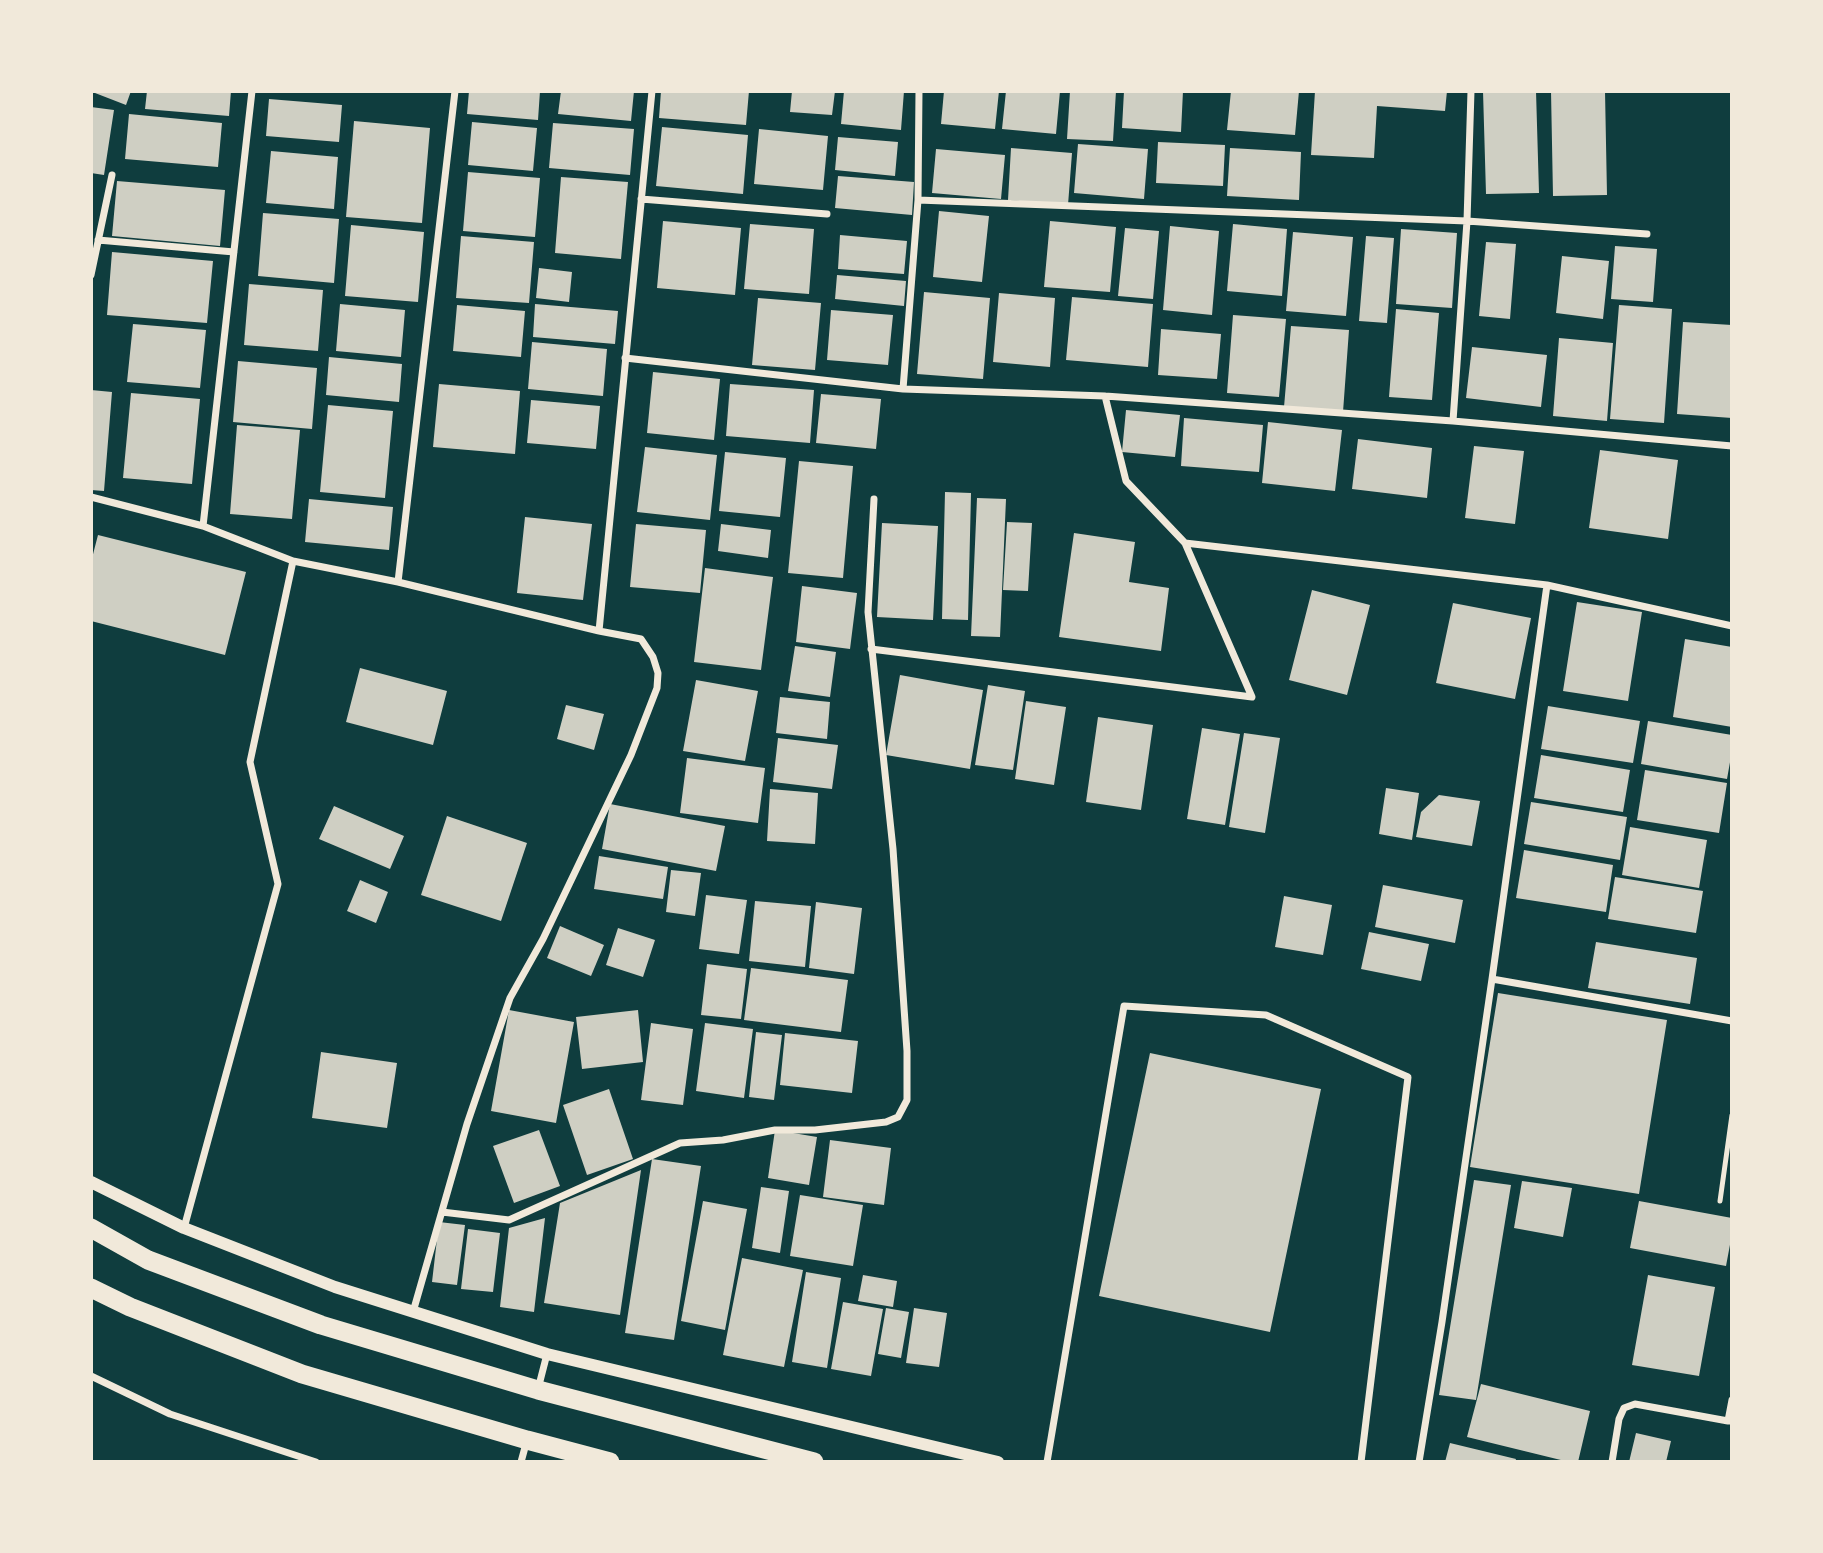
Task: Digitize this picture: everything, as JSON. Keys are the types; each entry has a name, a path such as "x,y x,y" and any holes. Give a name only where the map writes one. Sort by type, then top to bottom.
{"highway":[{"path":"91,1228 148,1260 321,1325 538,1390 814,1462"},
{"path":"91,1288 130,1307 302,1374 610,1462"}],"street":[{"path":"204,526 252,91"},
{"path":"398,582 455,91"},
{"path":"599,631 652,91"},
{"path":"903,389 918,200 919,91"},
{"path":"1452,421 1466,221 1471,91"},
{"path":"91,275 112,175"},
{"path":"641,199 827,214"},
{"path":"918,200 1466,221 1647,234"},
{"path":"99,240 234,252"},
{"path":"625,358 903,389 1105,396 1452,421 1732,446"},
{"path":"871,649 1252,697 1185,543 1126,481 1105,396"},
{"path":"91,497 204,526 293,561 398,582 641,639 653,657 658,673 657,688 631,755 543,939 510,998 467,1124 413,1312"},
{"path":"442,1212 509,1220 680,1143 723,1140 775,1130 815,1130 886,1122 898,1117 907,1100 907,1051 893,849 867,612 874,499"},
{"path":"1185,543 1547,585 1732,626"},
{"path":"184,1228 278,884 250,762 293,561"},
{"path":"1419,1462 1442,1322 1547,585"},
{"path":"1492,979 1732,1021"},
{"path":"1047,1462 1124,1006 1266,1015 1408,1077 1361,1462"},
{"path":"91,1182 184,1228 335,1287 547,1354 998,1462"},
{"path":"538,1390 547,1354"},
{"path":"91,1376 170,1413 316,1462"},
{"path":"1612,1462 1619,1419 1624,1408 1635,1404 1730,1421 1732,1400"},
{"path":"522,1462 527,1440"}],"lane":[{"path":"1720,1201 1732,1115"}],"building":[{"path":"131,91 126,105 95,93"},
{"path":"147,91 231,91 229,116 145,109"},
{"path":"469,91 540,91 538,120 467,114"},
{"path":"561,91 634,91 631,121 558,114"},
{"path":"661,91 749,91 746,125 659,118"},
{"path":"792,91 835,91 832,115 790,112"},
{"path":"844,91 904,91 901,130 841,124"},
{"path":"944,91 999,91 995,129 941,124"},
{"path":"1006,91 1060,91 1056,134 1002,129"},
{"path":"1070,91 1116,91 1113,141 1067,139"},
{"path":"1124,91 1183,91 1181,132 1122,128"},
{"path":"1231,91 1299,91 1295,135 1227,130"},
{"path":"1315,91 1447,91 1445,111 1377,106 1374,158 1311,155"},
{"path":"1483,91 1536,91 1539,193 1486,194"},
{"path":"1551,91 1605,91 1607,195 1553,196"},
{"path":"269,99 342,105 339,142 266,136"},
{"path":"91,107 114,110 104,175 91,173"},
{"path":"129,114 222,123 218,167 125,159"},
{"path":"354,121 430,128 422,223 346,217"},
{"path":"472,122 537,128 533,171 468,165"},
{"path":"553,123 634,129 630,175 549,168"},
{"path":"662,127 748,135 743,194 656,186"},
{"path":"759,129 828,136 823,190 754,184"},
{"path":"838,137 898,142 895,176 835,170"},
{"path":"1158,142 1225,145 1223,186 1156,183"},
{"path":"1078,144 1148,149 1144,199 1074,193"},
{"path":"1011,148 1072,153 1068,205 1008,200"},
{"path":"1230,148 1301,152 1299,200 1227,196"},
{"path":"936,149 1005,155 1001,199 932,193"},
{"path":"271,151 338,157 334,209 266,203"},
{"path":"468,172 540,178 535,237 463,231"},
{"path":"838,176 914,182 912,215 835,208"},
{"path":"561,177 628,182 621,259 555,253"},
{"path":"117,181 225,190 220,246 112,236"},
{"path":"939,211 989,216 982,282 933,277"},
{"path":"263,213 339,219 334,283 258,276"},
{"path":"663,221 741,228 735,295 657,288"},
{"path":"1050,221 1116,227 1110,292 1044,287"},
{"path":"750,224 814,229 809,294 744,289"},
{"path":"1233,224 1287,229 1282,296 1227,291"},
{"path":"351,225 424,232 418,302 345,296"},
{"path":"1170,226 1219,231 1212,315 1163,310"},
{"path":"1125,228 1159,231 1153,299 1118,296"},
{"path":"1401,229 1457,233 1452,308 1396,304"},
{"path":"1293,232 1353,237 1346,316 1286,311"},
{"path":"840,235 907,241 904,274 838,269"},
{"path":"461,236 534,242 529,303 456,298"},
{"path":"1366,236 1394,238 1387,323 1359,321"},
{"path":"1486,242 1516,244 1510,319 1479,316"},
{"path":"1615,246 1657,249 1653,302 1611,299"},
{"path":"112,252 213,261 207,323 107,315"},
{"path":"1562,256 1609,261 1603,319 1556,313"},
{"path":"539,268 572,272 569,302 536,298"},
{"path":"837,275 906,281 904,306 835,299"},
{"path":"249,284 323,290 318,351 244,345"},
{"path":"924,292 990,298 983,379 917,374"},
{"path":"999,293 1055,298 1050,367 993,362"},
{"path":"1072,297 1153,304 1148,367 1066,360"},
{"path":"758,298 821,303 815,370 752,365"},
{"path":"340,304 405,310 401,357 336,351"},
{"path":"535,304 618,311 615,344 533,337"},
{"path":"457,305 525,311 521,357 453,351"},
{"path":"1619,305 1672,309 1664,423 1610,419"},
{"path":"1396,309 1439,313 1432,400 1389,397"},
{"path":"831,310 893,315 888,365 827,360"},
{"path":"1233,315 1286,319 1279,397 1227,393"},
{"path":"1683,322 1732,325 1732,418 1677,414"},
{"path":"133,324 206,330 200,388 127,382"},
{"path":"1291,326 1349,330 1343,412 1284,407"},
{"path":"1161,329 1221,334 1217,379 1158,375"},
{"path":"1559,338 1613,343 1607,421 1553,416"},
{"path":"532,342 607,349 603,396 528,389"},
{"path":"1472,347 1547,355 1541,407 1466,398"},
{"path":"329,357 402,364 399,402 326,395"},
{"path":"238,361 317,368 312,429 233,422"},
{"path":"653,372 720,379 714,440 647,433"},
{"path":"439,384 520,391 515,454 433,447"},
{"path":"730,384 814,390 810,443 726,436"},
{"path":"91,390 112,392 104,491 91,490"},
{"path":"131,393 200,399 192,484 123,478"},
{"path":"821,394 881,399 876,449 816,443"},
{"path":"531,400 600,406 596,449 527,443"},
{"path":"328,405 393,411 385,498 320,492"},
{"path":"1126,410 1180,415 1175,457 1122,452"},
{"path":"1184,418 1263,425 1259,472 1181,466"},
{"path":"1268,422 1342,430 1335,491 1262,483"},
{"path":"237,425 300,430 292,519 230,514"},
{"path":"1358,439 1432,448 1427,498 1352,489"},
{"path":"1474,446 1524,451 1515,524 1465,518"},
{"path":"645,447 717,455 710,520 637,512"},
{"path":"1600,450 1678,460 1668,539 1589,528"},
{"path":"725,452 786,458 780,517 719,511"},
{"path":"799,461 853,466 843,578 788,573"},
{"path":"945,492 971,493 968,620 942,619"},
{"path":"977,498 1006,499 1000,637 971,636"},
{"path":"309,499 393,507 389,550 305,542"},
{"path":"525,517 592,524 583,600 517,593"},
{"path":"1007,522 1032,523 1028,591 1003,590"},
{"path":"882,523 938,526 933,620 877,617"},
{"path":"636,524 706,530 700,593 630,587"},
{"path":"721,524 771,530 768,558 718,551"},
{"path":"1074,533 1135,542 1129,582 1169,588 1161,651 1059,637"},
{"path":"98,535 246,572 225,655 91,621 91,562"},
{"path":"705,568 773,577 761,670 694,662"},
{"path":"802,586 857,593 850,649 796,642"},
{"path":"1312,590 1370,605 1347,695 1289,680"},
{"path":"1577,602 1642,612 1628,701 1563,691"},
{"path":"1453,603 1531,618 1515,699 1436,683"},
{"path":"1685,639 1732,647 1732,727 1673,717"},
{"path":"795,646 836,652 830,697 788,691"},
{"path":"360,668 447,691 433,745 346,722"},
{"path":"900,675 983,690 970,769 886,755"},
{"path":"696,680 758,691 745,761 683,751"},
{"path":"988,685 1025,691 1013,770 975,765"},
{"path":"780,697 830,702 827,739 776,733"},
{"path":"1026,701 1066,707 1054,785 1015,779"},
{"path":"566,705 604,714 594,750 557,739"},
{"path":"1548,706 1640,721 1633,763 1541,749"},
{"path":"1098,717 1153,725 1141,810 1086,802"},
{"path":"1648,721 1732,735 1727,779 1641,764"},
{"path":"1202,728 1240,734 1225,825 1187,819"},
{"path":"1244,733 1280,738 1265,833 1229,827"},
{"path":"778,738 838,745 832,789 773,782"},
{"path":"1541,755 1630,770 1623,812 1534,798"},
{"path":"687,758 765,768 758,823 680,813"},
{"path":"1645,770 1727,783 1719,833 1637,820"},
{"path":"1386,788 1419,793 1412,840 1379,834"},
{"path":"770,789 818,793 815,844 767,841"},
{"path":"1439,795 1480,801 1472,846 1416,837 1421,812"},
{"path":"1531,802 1627,817 1620,860 1524,844"},
{"path":"610,804 725,826 716,871 602,849"},
{"path":"334,806 404,836 390,869 319,839"},
{"path":"447,816 527,843 501,921 421,895"},
{"path":"1630,827 1707,840 1699,888 1622,875"},
{"path":"1524,850 1613,865 1606,912 1516,898"},
{"path":"599,856 668,867 663,899 594,889"},
{"path":"671,870 701,873 695,916 666,912"},
{"path":"1615,877 1703,891 1696,933 1608,919"},
{"path":"360,880 388,892 376,923 347,911"},
{"path":"1383,885 1463,900 1455,943 1375,927"},
{"path":"706,895 747,900 739,954 699,949"},
{"path":"1284,896 1332,905 1323,955 1275,947"},
{"path":"755,901 811,906 805,967 749,961"},
{"path":"816,902 862,908 854,974 809,968"},
{"path":"560,926 604,945 591,976 547,958"},
{"path":"618,928 655,940 643,977 606,965"},
{"path":"1369,932 1429,944 1421,981 1361,969"},
{"path":"1596,942 1697,958 1690,1004 1588,988"},
{"path":"707,964 747,969 741,1019 701,1015"},
{"path":"751,968 848,980 841,1032 744,1020"},
{"path":"1498,993 1667,1020 1639,1194 1470,1167"},
{"path":"509,1010 574,1022 556,1123 491,1111"},
{"path":"638,1010 643,1062 582,1069 576,1017"},
{"path":"651,1023 693,1029 683,1105 641,1100"},
{"path":"705,1023 753,1029 744,1098 696,1091"},
{"path":"756,1032 782,1035 774,1100 749,1097"},
{"path":"785,1033 858,1041 852,1093 780,1085"},
{"path":"321,1052 397,1063 387,1128 312,1118"},
{"path":"1150,1053 1321,1089 1270,1332 1099,1296"},
{"path":"609,1089 633,1159 587,1175 563,1105"},
{"path":"539,1130 560,1186 514,1203 493,1146"},
{"path":"775,1130 817,1137 809,1185 768,1178"},
{"path":"830,1140 891,1148 884,1205 823,1197"},
{"path":"652,1159 701,1166 674,1340 625,1333"},
{"path":"641,1170 620,1315 544,1303 560,1203"},
{"path":"1474,1180 1511,1185 1476,1400 1439,1395"},
{"path":"1522,1181 1572,1188 1563,1237 1514,1228"},
{"path":"761,1187 789,1191 780,1253 752,1248"},
{"path":"800,1195 863,1205 853,1266 790,1256"},
{"path":"703,1201 747,1209 725,1330 681,1321"},
{"path":"1639,1201 1732,1218 1726,1266 1630,1248"},
{"path":"545,1218 534,1312 500,1307 509,1228"},
{"path":"439,1222 465,1225 457,1285 432,1282"},
{"path":"468,1229 500,1233 493,1292 461,1289"},
{"path":"742,1258 803,1270 784,1367 723,1355"},
{"path":"806,1272 841,1278 827,1368 792,1362"},
{"path":"863,1275 897,1281 893,1307 858,1301"},
{"path":"1648,1275 1715,1287 1699,1376 1632,1365"},
{"path":"843,1302 883,1309 871,1376 831,1369"},
{"path":"886,1308 909,1312 901,1358 878,1354"},
{"path":"914,1308 947,1313 939,1367 906,1363"},
{"path":"1481,1384 1590,1411 1578,1462 1467,1437"},
{"path":"1636,1433 1671,1441 1666,1462 1629,1462"},
{"path":"1450,1443 1516,1459 1515,1462 1445,1462"}]}
